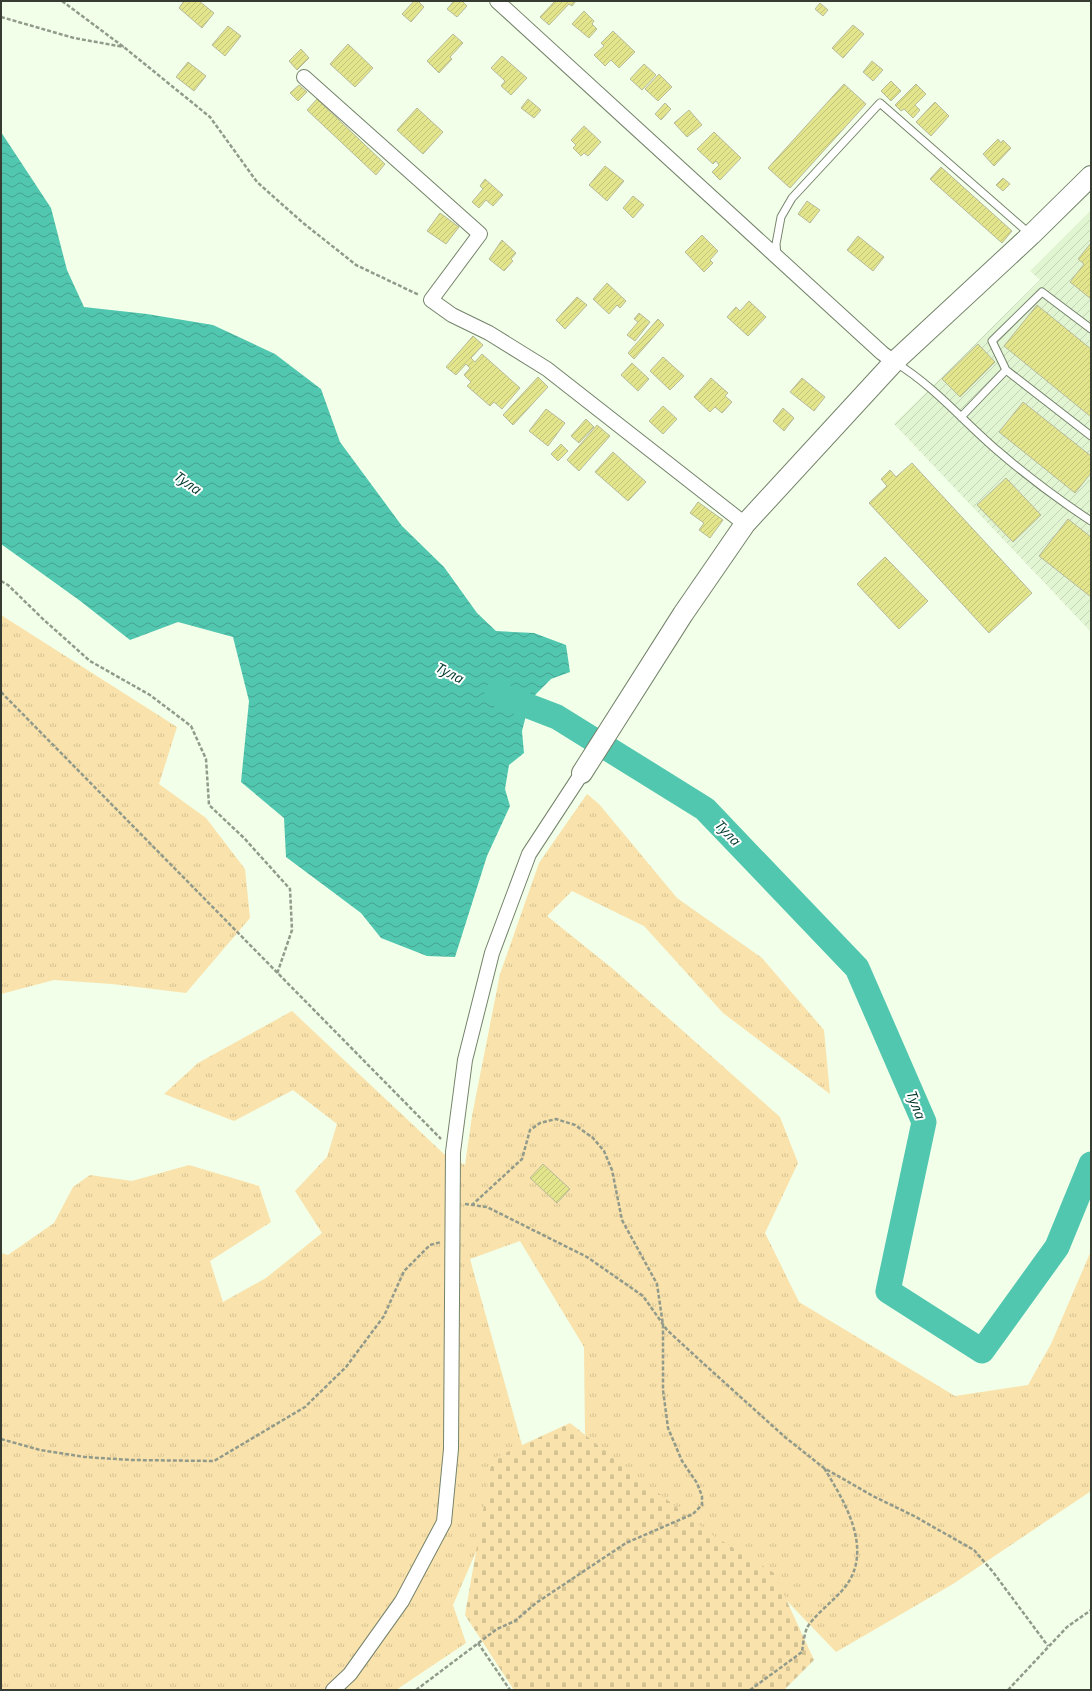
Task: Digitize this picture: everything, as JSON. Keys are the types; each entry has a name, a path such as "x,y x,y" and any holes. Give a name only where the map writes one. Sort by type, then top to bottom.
{"street":[{"path":"497,1 777,258 882,353 894,362"},
{"path":"304,76 480,234 431,300 452,315 489,333 547,369 745,524"},
{"path":"333,1690 350,1674 402,1601 444,1522 451,1449 453,1152 465,1060 492,953 529,854 634,694 683,614 745,524 894,362 1031,235 1091,176"}],"lane":[{"path":"777,258 776,244 780,217 792,198 880,103 1031,235"},
{"path":"1091,329 1042,292 992,341 1006,370 1091,436"},
{"path":"894,362 913,373 998,451 1068,506 1091,521"},
{"path":"961,417 1006,370"}],"path":[{"path":"62,1 125,48 210,117 257,182 302,222 356,265 400,288 431,300"},
{"path":"1,17 74,38 125,48"},
{"path":"1,581 8,585 90,661 150,695 191,726 206,759 209,806 244,838 290,889 292,930 277,974"},
{"path":"1,692 453,1152"},
{"path":"416,1690 497,1629 515,1621 536,1603 626,1543 693,1514 702,1505 702,1496 697,1483 682,1461 668,1428 663,1390 663,1325 657,1284 622,1220 612,1170 604,1151 575,1125 556,1119 540,1122 530,1130 522,1159 472,1205"},
{"path":"452,1202 486,1207 587,1256 643,1296 663,1325 704,1364 786,1438 824,1468 974,1550 993,1572 1048,1646"},
{"path":"1,1439 40,1450 85,1457 131,1460 214,1462 306,1406 346,1367 384,1316 404,1272 430,1244 452,1239"},
{"path":"750,1690 802,1652 807,1628 845,1587 855,1569 856,1546 853,1522 824,1468"},
{"path":"1008,1690 1067,1627 1091,1610"},
{"path":"478,1643 510,1690"}],"shaded area":[{"path":"1091,210 1091,632 894,424 1040,280 1030,271"}],"green space":[{"path":"1,615 177,727 159,784 206,818 245,869 250,918 186,993 112,984 54,980 1,994"},
{"path":"587,794 599,804 677,898 762,958 824,1030 830,1094 723,1013 644,926 572,891 547,916 613,969 780,1117 798,1163 765,1233 799,1302 955,1396 1028,1385 1051,1344 1091,1251 1091,1491 953,1584 836,1652 788,1602 585,1435 584,1347 520,1241 470,1259 522,1445 453,1605 466,1643 396,1690 1,1689 1,1253 8,1255 54,1223 73,1187 90,1175 132,1181 189,1165 259,1186 271,1222 210,1261 223,1302 266,1278 322,1233 295,1191 327,1157 337,1124 293,1090 234,1121 164,1094 198,1063 292,1011 444,1154 465,1165 472,1116 500,974 539,863"},
{"path":"570,1423 709,1533 774,1573 814,1660 784,1690 514,1690 465,1615 492,1459"}],"water":[{"path":"1,132 51,208 67,270 84,307 147,314 213,325 275,354 321,389 340,442 402,526 444,567 477,613 496,631 534,633 566,645 570,672 551,679 530,700 522,731 524,753 509,765 505,789 510,806 487,856 455,957 427,956 381,938 361,913 286,857 284,818 241,782 249,701 233,637 178,622 130,640 79,600 1,544"}],"building":[{"path":"184,1 199,1 214,13 202,28 179,8"},
{"path":"414,1 418,1 424,7 411,22 402,14"},
{"path":"454,1 462,1 467,6 457,17 447,9"},
{"path":"555,1 576,1 572,6 569,4 549,25 540,17"},
{"path":"820,3 828,10 823,16 815,9"},
{"path":"584,11 594,21 592,24 597,29 589,38 572,24"},
{"path":"853,25 864,34 843,58 832,48"},
{"path":"228,26 241,36 225,56 212,45"},
{"path":"613,31 635,52 619,68 611,60 605,66 594,55 604,46 601,43"},
{"path":"453,34 463,43 450,57 452,59 439,73 427,61"},
{"path":"348,44 373,68 355,87 330,64"},
{"path":"301,49 309,58 297,70 289,61"},
{"path":"502,56 527,78 511,95 501,86 505,81 491,68"},
{"path":"872,61 883,70 873,81 863,72"},
{"path":"188,62 206,76 194,91 176,77"},
{"path":"644,64 656,75 642,90 630,79"},
{"path":"659,74 672,87 658,101 645,89"},
{"path":"891,81 901,91 891,101 881,91"},
{"path":"844,84 866,104 790,188 768,168"},
{"path":"916,84 926,94 915,105 920,110 913,118 904,109 901,111 895,105"},
{"path":"299,85 307,92 298,101 290,93"},
{"path":"317,99 385,164 376,175 307,110"},
{"path":"528,99 541,110 534,118 521,108"},
{"path":"935,102 949,116 931,136 916,122"},
{"path":"665,103 671,109 661,120 655,114"},
{"path":"417,108 443,132 423,154 397,130"},
{"path":"689,110 702,125 687,137 674,123"},
{"path":"584,126 601,142 588,156 584,153 581,156 573,148 576,145 571,140"},
{"path":"714,132 741,158 720,180 712,172 719,165 716,161 713,164 697,149"},
{"path":"998,139 1001,143 1003,140 1011,148 994,166 983,154"},
{"path":"605,166 624,181 607,201 589,185"},
{"path":"941,167 1012,231 1002,243 930,179"},
{"path":"1003,178 1010,184 1003,191 996,185"},
{"path":"485,179 503,195 493,206 486,200 479,208 472,202 483,189 480,186"},
{"path":"633,196 644,205 633,218 623,208"},
{"path":"807,201 820,210 810,223 798,214"},
{"path":"440,213 459,227 446,244 427,231"},
{"path":"702,235 718,251 710,260 713,263 704,272 685,252"},
{"path":"858,236 884,257 873,271 847,250"},
{"path":"502,240 516,253 511,259 513,261 504,271 489,259"},
{"path":"1091,243 1091,299 1070,282 1084,264 1078,259"},
{"path":"607,283 626,301 620,308 617,305 609,314 593,299"},
{"path":"577,297 587,305 565,329 556,320"},
{"path":"749,301 766,317 748,336 727,317 736,307 740,311"},
{"path":"1037,305 1091,349 1091,417 1004,346"},
{"path":"639,313 650,322 635,341 627,335 638,322 634,319"},
{"path":"658,319 664,325 634,359 628,353"},
{"path":"473,336 483,345 471,358 475,362 482,354 520,388 502,409 494,402 490,406 467,386 471,382 464,375 470,368 466,364 456,375 446,367"},
{"path":"978,344 995,362 960,397 942,379"},
{"path":"663,357 684,376 670,390 650,371"},
{"path":"632,363 649,379 638,391 621,375"},
{"path":"538,377 548,387 513,425 503,415"},
{"path":"711,378 728,393 725,396 732,402 722,413 715,407 710,412 694,397"},
{"path":"802,378 825,397 814,411 790,392"},
{"path":"1023,402 1091,456 1091,473 1075,493 999,432"},
{"path":"663,406 677,419 663,434 649,421"},
{"path":"783,408 794,418 784,431 773,421"},
{"path":"546,409 565,423 548,446 529,431"},
{"path":"586,419 594,427 579,443 571,436"},
{"path":"597,425 610,436 579,471 567,460"},
{"path":"561,444 568,451 558,461 551,454"},
{"path":"613,452 646,482 628,501 595,472"},
{"path":"912,463 1032,593 989,633 869,503 887,486 881,479 890,470 896,477"},
{"path":"1006,478 1041,515 1013,542 977,505"},
{"path":"698,502 723,520 710,538 699,530 704,523 690,513"},
{"path":"1068,519 1091,537 1091,597 1039,556"},
{"path":"885,557 928,601 899,629 857,584"},
{"path":"543,1164 570,1189 557,1203 530,1178"}],"waterway":[{"name":"Тула","path":"497,694 557,717 705,809 857,968 924,1122 888,1291 982,1351 1057,1247 1091,1164"}]}
